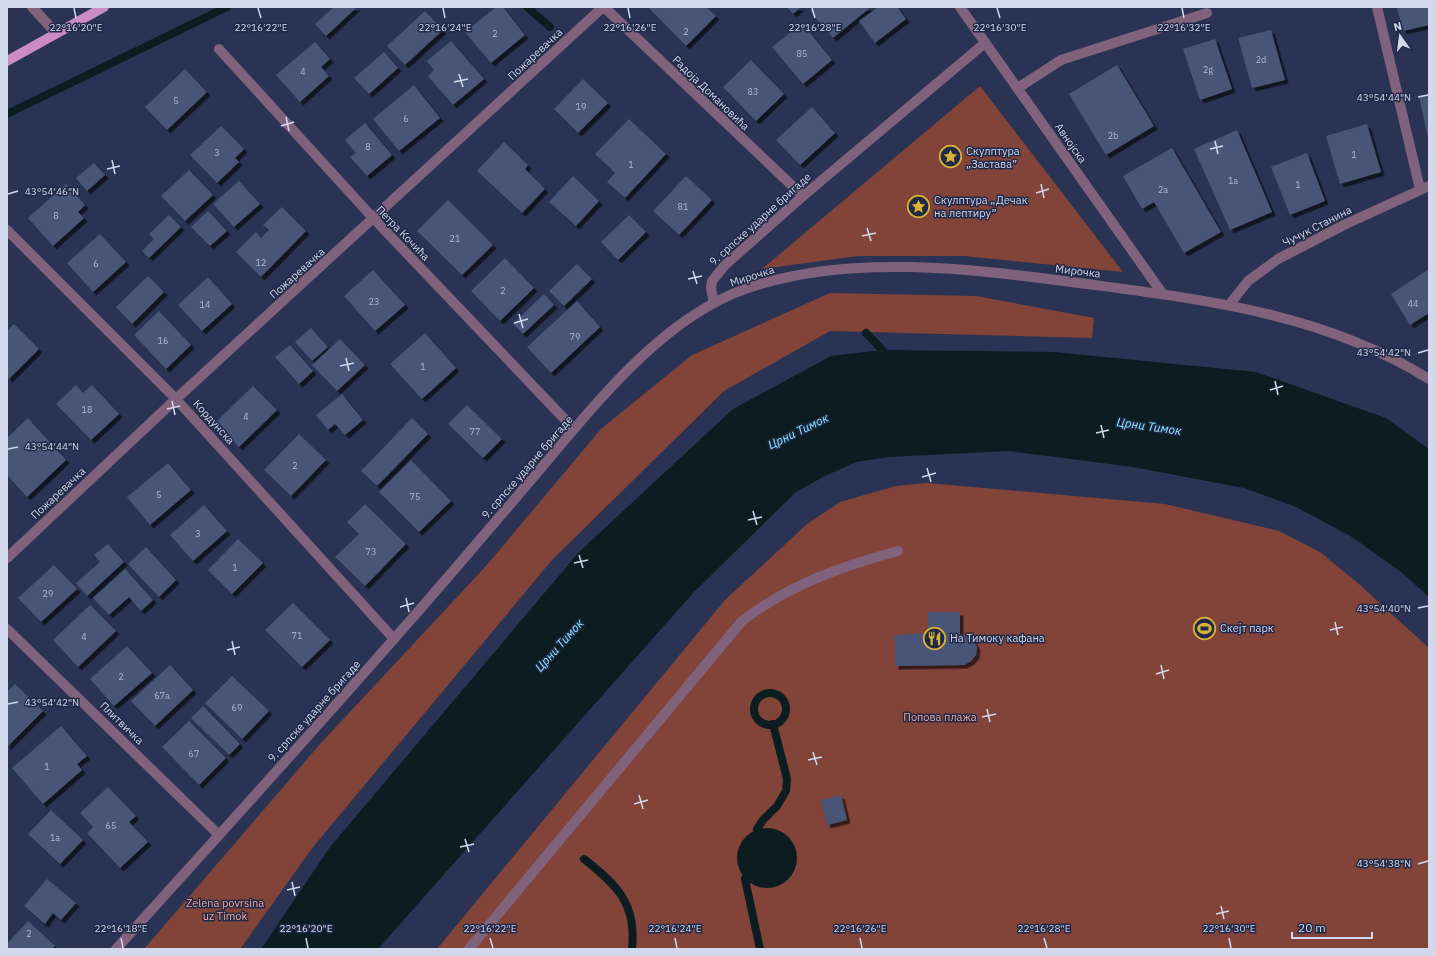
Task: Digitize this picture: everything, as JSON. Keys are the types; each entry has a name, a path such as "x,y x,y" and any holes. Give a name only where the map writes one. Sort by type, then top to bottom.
{"main road":[{"path":"7,61 56,32 104,7"}],"street":[{"path":"32,7 56,32"},
{"name":"Радоја Домановића","path":"604,7 803,196"},
{"name":"Пожаревачка","path":"7,558 176,399 604,7"},
{"name":"Авнојска","path":"960,7 1162,293"},
{"path":"1378,7 1425,187"},
{"path":"1018,88 1061,60 1207,13"},
{"name":"9. српске ударне бригаде","path":"116,949 394,639 574,429 633,364 670,332 714,302 711,288 712,281 717,273 803,196 985,43"},
{"name":"Петра Кочића","path":"219,49 374,219 574,429"},
{"name":"Чучук Станина","path":"1229,305 1248,281 1278,259 1346,224 1425,187"},
{"name":"Кордунска","path":"7,230 176,399 394,639"},
{"name":"Мирочка","path":"714,302 746,288 780,279 850,269 924,268 987,272 1162,293 1229,305 1334,333 1402,362 1429,379"},
{"path":"469,949 742,621 765,604 820,576 862,561 898,551"},
{"name":"Плитвичка","path":"7,629 219,835"}],"green space":[{"path":"980,86 1123,272 964,256 858,256 762,269"},
{"name":"Zelena povrsina uz Timok","path":"830,293 976,296 1094,318 1092,338 830,331 724,391 552,560 313,847 240,949 144,949 321,743 486,566 601,429 692,355"},
{"name":"Попова плажа","path":"927,483 1165,504 1279,531 1320,552 1360,585 1429,648 1429,949 437,949 725,600 807,524 840,502 896,486"}],"water":[{"name":"Црни Тимок","path":"883,350 1054,352 1256,372 1386,418 1429,449 1429,597 1401,572 1352,537 1296,507 1244,488 1133,467 1008,451 889,457 856,462 823,477 796,492 693,593 378,949 261,949 330,847 579,552 733,409 831,356"},
{"path":"761,828 773,828 789,836 795,846 797,858 795,870 789,880 773,888 761,888 745,880 737,864 737,852 745,836"}],"building":[{"path":"334,7 357,7 326,36 315,24"},
{"path":"496,7 503,7 525,35 491,63 465,32"},
{"path":"648,7 706,7 716,16 686,46"},
{"path":"787,7 801,7 793,14"},
{"path":"814,7 871,7 833,38 810,11"},
{"path":"878,7 897,7 906,19 875,43 859,21"},
{"path":"1397,7 1429,7 1429,25 1403,31"},
{"path":"425,11 443,30 405,65 387,46"},
{"path":"802,23 832,60 803,84 772,47"},
{"path":"1271,30 1285,80 1252,88 1238,38"},
{"path":"1215,39 1232,89 1200,100 1183,49"},
{"path":"451,41 484,79 453,105 428,76 434,70 427,61"},
{"path":"315,42 330,59 321,67 329,76 300,102 276,75"},
{"path":"384,52 398,68 369,94 354,78"},
{"path":"751,60 784,94 756,121 723,87"},
{"path":"1117,65 1154,126 1106,155 1069,94"},
{"path":"185,69 207,92 167,130 145,107"},
{"path":"583,79 608,103 578,133 554,109"},
{"path":"414,85 440,118 399,151 373,119"},
{"path":"1429,94 1429,138 1428,138 1419,96"},
{"path":"812,107 835,133 800,165 776,140"},
{"path":"629,119 666,154 625,198 607,182 615,173 595,154"},
{"path":"365,123 392,155 367,176 350,157 356,153 345,140"},
{"path":"1367,124 1381,172 1340,184 1326,136"},
{"path":"221,126 244,149 235,158 239,162 217,183 190,155"},
{"path":"1237,130 1272,212 1230,230 1194,149"},
{"path":"504,142 528,165 525,169 545,189 522,213 477,171"},
{"path":"1172,148 1221,232 1184,253 1154,202 1142,209 1123,176"},
{"path":"1307,153 1325,201 1290,215 1271,167"},
{"path":"94,163 105,175 87,191 76,178"},
{"path":"189,170 213,195 185,221 161,196"},
{"path":"573,176 599,201 576,226 549,202"},
{"path":"686,176 712,200 679,235 653,211"},
{"path":"239,181 260,204 234,227 213,204"},
{"path":"66,184 85,205 78,212 84,218 53,246 28,218"},
{"path":"448,200 493,245 462,275 417,231"},
{"path":"282,207 306,231 261,277 236,252 256,232 261,238 269,230 263,225"},
{"path":"208,211 227,231 210,246 191,227"},
{"path":"169,215 181,227 149,258 142,251 154,239 149,234"},
{"path":"629,215 646,232 618,260 601,242"},
{"path":"100,234 126,262 93,292 67,263"},
{"path":"505,258 534,288 500,321 471,291"},
{"path":"577,264 592,279 564,306 549,291"},
{"path":"1429,269 1429,313 1410,325 1391,294"},
{"path":"373,270 405,305 375,331 344,296"},
{"path":"148,276 164,292 132,324 116,307"},
{"path":"208,277 232,304 202,331 178,305"},
{"path":"544,294 554,305 523,334 513,324"},
{"path":"577,301 600,327 551,373 527,347"},
{"path":"159,311 191,345 166,369 134,335"},
{"path":"14,324 39,349 9,379 7,377 7,331"},
{"path":"311,328 328,347 312,361 295,342"},
{"path":"425,333 456,368 422,399 390,364"},
{"path":"340,339 365,365 337,391 312,365"},
{"path":"290,345 313,371 299,384 275,357"},
{"path":"76,385 83,393 92,385 119,414 91,440 56,404"},
{"path":"253,386 277,410 239,447 215,423"},
{"path":"342,394 363,420 345,435 335,424 328,430 316,415"},
{"path":"467,405 502,439 483,458 448,424"},
{"path":"28,418 66,460 27,497 7,475 7,438"},
{"path":"412,418 428,434 377,486 361,471"},
{"path":"299,434 326,460 291,496 264,470"},
{"path":"411,460 451,501 419,532 379,492"},
{"path":"168,463 191,490 150,525 127,497"},
{"path":"365,504 406,544 365,586 335,557 359,534 347,522"},
{"path":"204,505 227,531 193,561 170,535"},
{"path":"238,539 263,563 232,594 208,570"},
{"path":"108,544 124,562 87,596 76,583 100,562 94,555"},
{"path":"146,547 176,580 159,597 128,564"},
{"path":"54,565 77,589 41,622 18,598"},
{"path":"125,569 153,600 141,611 129,597 109,615 93,598"},
{"path":"293,603 330,640 302,667 265,630"},
{"path":"90,605 116,631 78,667 53,640"},
{"name":"На Тимоку кафана","path":"928,612 960,612 960,634 971,637 977,647 976,655 971,661 964,665 895,666 895,635 928,633"},
{"path":"127,646 152,673 114,706 90,679"},
{"path":"170,665 193,690 155,726 131,701"},
{"path":"232,676 269,711 242,739 205,703"},
{"path":"15,684 43,711 7,747 7,692"},
{"path":"203,706 240,744 229,755 191,718"},
{"path":"189,721 226,758 199,785 162,747"},
{"path":"61,726 87,756 77,764 82,770 43,804 12,768"},
{"path":"108,787 136,816 129,822 148,842 120,868 87,833 93,827 80,813"},
{"path":"841,795 847,820 827,825 821,800"},
{"path":"51,810 83,840 60,864 28,834"},
{"path":"47,879 76,903 61,920 53,913 45,924 24,906"},
{"path":"28,921 55,946 52,949 7,949 7,944"}],"waterway":[{"path":"7,114 227,7"},
{"path":"527,7 550,27"},
{"path":"866,333 890,358"},
{"path":"770,693 781,698 786,709 781,720 770,725 759,720 754,709 759,698 770,693"},
{"path":"757,829 763,820 777,806 786,791 787,779 773,724"},
{"path":"584,859 596,868 615,887 628,908 633,933 632,949"},
{"path":"745,879 760,949"}],"place":[{"name":"Скулптура „Застава”","path":"950,157"},
{"name":"Скулптура „Дечак на лептиру”","path":"918,206"},
{"name":"Скејт парк","path":"1204,628"},
{"name":"На Тимоку кафана","path":"934,638"}]}
